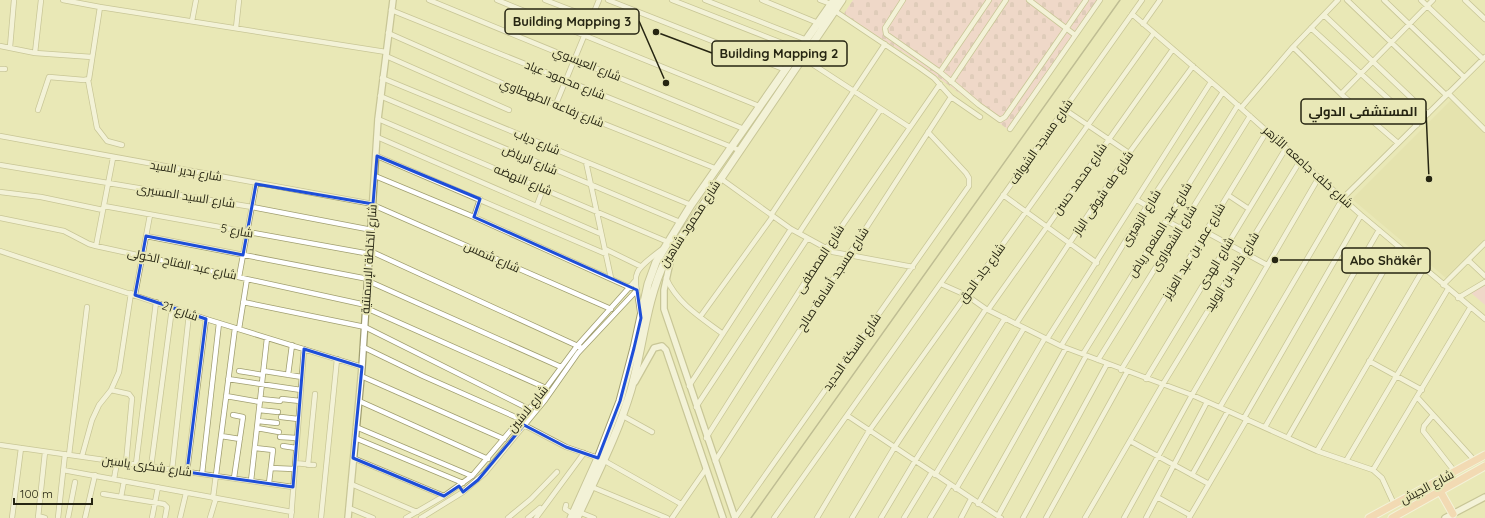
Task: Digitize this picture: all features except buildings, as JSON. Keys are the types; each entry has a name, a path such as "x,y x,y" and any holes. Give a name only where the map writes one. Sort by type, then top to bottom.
{"main road":[{"name":"شارع محمود شاهين","path":"575,516 601,459 623,416 632,387 655,286 665,261 669,245 720,178 842,0"},
{"name":"شارع محمود شاهين","path":"575,516 592,487 620,401 652,273 691,205 832,2"},
{"name":"شارع الجيش","path":"1369,518 1485,455"},
{"name":"شارع الجيش","path":"1392,518 1485,466"},
{"path":"1426,487 1427,493 1431,496"},
{"path":"1440,491 1453,514"},
{"path":"1411,495 1416,498 1417,504"}],"street":[{"path":"10,47 14,0"},
{"path":"35,53 40,0"},
{"path":"63,0 86,2 100,7 236,28 386,54 509,110"},
{"path":"192,21 196,0"},
{"path":"236,28 239,0"},
{"name":"شارع الخلطة الإسمنتية","path":"348,518 362,367 377,156 378,119 393,0"},
{"name":"شارع العيسوي","path":"429,0 744,129"},
{"path":"497,0 759,106"},
{"path":"545,0 592,18"},
{"path":"556,104 599,0"},
{"path":"608,0 786,70"},
{"path":"672,0 800,50"},
{"path":"705,0 807,40"},
{"path":"762,0 818,23"},
{"path":"820,0 832,2"},
{"path":"903,0 884,31 940,72 979,105 998,119 1002,120 1086,0"},
{"path":"940,72 989,0"},
{"path":"951,82 1006,0"},
{"path":"1029,0 1075,35"},
{"path":"1010,129 1100,0"},
{"name":"شارع مسجد الشواف","path":"774,518 848,416 1142,0"},
{"path":"1143,24 1160,0"},
{"name":"شارع عبد المنعم رياض","path":"999,517 1084,355 1239,107 1338,0"},
{"path":"1346,0 1485,130"},
{"path":"1384,0 1464,77"},
{"path":"1220,407 1343,198 1484,58 1421,0"},
{"path":"1341,94 1433,0"},
{"path":"1465,0 1485,19"},
{"path":"100,7 88,80 97,128 107,141 122,145"},
{"name":"شارع محمود عياد","path":"391,10 739,150"},
{"path":"835,11 920,68 940,84 951,97 980,117"},
{"name":"شارع خلف جامعه الأزهر","path":"1132,14 1223,92 1361,215 1458,298 1485,319"},
{"path":"1324,15 1428,114"},
{"path":"1311,28 1417,125"},
{"name":"شارع رفاعه الطهطاوي","path":"388,33 484,76 717,169"},
{"name":"شارع جاد الحق","path":"817,518 869,431 1154,33"},
{"path":"700,317 772,215 885,44"},
{"path":"0,46 35,53 92,58"},
{"path":"1293,47 1341,94 1398,143"},
{"name":"شارع محمد حسن","path":"852,518 894,448 987,309 1173,49"},
{"path":"803,58 909,127"},
{"name":"شارع طه شوقى الباز","path":"1016,324 1129,153 1193,66"},
{"path":"38,110 49,77 88,80"},
{"name":"شارع دياب","path":"382,78 691,205"},
{"path":"956,489 1046,338 1097,263 1211,82"},
{"name":"شارع المصطفى","path":"706,438 826,249 940,84"},
{"name":"شارع الزهيرى","path":"1061,346 1147,206 1223,92"},
{"name":"شارع الرياض","path":"380,96 591,186 680,222"},
{"name":"شارع مسجد أسامة صالح","path":"715,461 951,97"},
{"path":"799,234 881,109"},
{"path":"1064,109 1129,153"},
{"name":"شارع الشعراوى","path":"1098,360 1250,116"},
{"name":"شارع النهضه","path":"378,119 597,212 669,245"},
{"name":"شارع عمر بن عبد العزيز","path":"1121,370 1267,131"},
{"name":"شارع السكة الحديد","path":"735,518 969,186 969,178 966,173 928,132"},
{"name":"شارع بدير السيد","path":"0,136 113,158 373,204"},
{"path":"377,137 601,234"},
{"name":"شارع الهدى","path":"1146,379 1286,148"},
{"path":"377,156 640,266"},
{"path":"96,246 113,158"},
{"name":"شارع خالد بن الوليد","path":"1085,518 1163,384 1300,161"},
{"path":"586,162 610,278"},
{"name":"شارع السيد المسيرى","path":"0,165 252,207 372,230"},
{"path":"375,176 474,217 630,288"},
{"path":"1124,518 1192,395 1319,177"},
{"path":"720,178 791,229 826,249 849,256 913,267"},
{"path":"239,277 256,184"},
{"path":"537,205 543,189"},
{"name":"شارع 5","path":"0,192 41,197 370,253 582,348"},
{"path":"1228,195 1249,209"},
{"path":"1003,196 1097,263"},
{"path":"474,217 480,199"},
{"path":"1137,200 1147,206"},
{"name":"شارع شمس","path":"373,204 611,309"},
{"path":"82,456 92,420 99,404 111,390 119,372 133,294 150,215"},
{"path":"1157,497 1190,516 1361,215"},
{"name":"شارع عبد الفتاح الخولى","path":"0,218 64,231 96,246 239,277 366,307 546,388"},
{"path":"1167,220 1180,228"},
{"path":"689,386 791,229"},
{"path":"1264,427 1379,230"},
{"path":"1206,232 1268,265"},
{"path":"146,236 368,280 561,367"},
{"path":"696,407 807,239"},
{"path":"1443,285 1485,243"},
{"path":"641,318 635,276 640,266 669,245"},
{"path":"669,245 664,309 706,438 735,518"},
{"path":"1288,438 1398,246"},
{"name":"شارع 21","path":"0,251 133,294 189,314 362,367"},
{"path":"1468,260 1485,276"},
{"path":"1317,451 1424,268"},
{"path":"666,278 680,301 723,334"},
{"path":"217,518 210,517 214,498 228,379 247,279"},
{"name":"شارع لاشين","path":"406,518 444,496 472,476 535,402 577,346 635,282"},
{"path":"1458,298 1485,282"},
{"path":"941,284 966,295 987,309 1061,346 1121,370 1192,395 1317,451 1373,470 1382,478 1394,504"},
{"path":"1346,460 1448,289"},
{"name":"شارع لاشين","path":"421,518 463,492 485,473 540,406 582,348 637,290"},
{"path":"625,294 629,298"},
{"path":"136,464 156,302"},
{"path":"243,302 365,327 529,409"},
{"path":"58,518 63,470 67,454 87,307"},
{"path":"151,467 172,308"},
{"path":"1373,470 1470,308"},
{"path":"172,470 189,314"},
{"path":"881,518 915,461 1006,318"},
{"path":"187,472 206,319"},
{"path":"202,474 219,323"},
{"path":"904,518 934,474 1024,328"},
{"path":"251,481 268,338"},
{"path":"288,375 292,345"},
{"path":"632,387 654,348 662,346 666,350 723,518"},
{"path":"363,347 423,376 520,419"},
{"path":"978,504 1066,348"},
{"path":"291,518 294,463 304,349"},
{"path":"321,518 337,359"},
{"path":"1369,361 1422,390"},
{"path":"1023,518 1107,364"},
{"path":"239,371 302,377"},
{"path":"1046,518 1127,372"},
{"path":"361,376 504,439"},
{"path":"228,379 301,390"},
{"path":"111,390 129,394 132,398 126,463"},
{"path":"308,465 315,394"},
{"path":"226,396 261,401 300,401"},
{"path":"1417,397 1475,461"},
{"path":"359,401 488,459"},
{"path":"535,402 540,406"},
{"path":"1146,518 1207,402"},
{"path":"260,410 278,412"},
{"path":"1192,475 1228,411"},
{"path":"233,415 243,417 234,478"},
{"path":"1433,415 1424,426 1423,431 1454,472"},
{"path":"623,416 652,432"},
{"path":"848,416 999,517"},
{"path":"281,417 298,419"},
{"path":"258,421 277,423"},
{"path":"524,425 558,443 601,459 681,504"},
{"path":"356,427 472,476"},
{"path":"257,428 297,438"},
{"path":"221,436 240,439"},
{"path":"355,438 461,485 463,492"},
{"path":"1130,441 1209,484"},
{"name":"شارع شكرى ياسين","path":"0,445 293,487"},
{"path":"283,446 296,448"},
{"path":"12,518 21,448"},
{"path":"255,448 273,450 269,483"},
{"path":"45,452 38,517 45,518"},
{"path":"536,518 584,453"},
{"path":"354,458 444,496"},
{"path":"114,479 117,462"},
{"path":"294,463 314,465"},
{"path":"271,468 294,469"},
{"path":"672,518 706,469"},
{"path":"63,470 292,512"},
{"path":"508,518 530,499 557,472"},
{"path":"86,518 95,475"},
{"path":"121,497 124,481"},
{"path":"68,518 75,482"},
{"path":"351,484 417,512"},
{"path":"930,518 950,485"},
{"path":"156,518 152,518 158,487"},
{"path":"592,487 667,518"},
{"path":"180,518 186,493"},
{"path":"104,494 166,505 165,518"},
{"path":"1445,518 1485,497"},
{"path":"961,518 971,499"},
{"path":"528,518 545,505"},
{"path":"566,505 565,509 575,516 594,518"},
{"path":"349,508 373,518"}],"highlighted area":[{"path":"377,156 480,199 474,217 637,290 641,318 620,401 598,458 566,447 524,425 478,480 463,492 459,486 444,496 353,458 362,367 304,349 293,487 187,472 206,319 135,295 146,236 243,255 256,184 373,204"}],"shaded area":[{"path":"1451,100 1485,134 1485,239 1446,278 1352,199"}],"green space":[{"path":"853,0 1102,0 1010,131 911,57 843,15"},
{"path":"1485,284 1485,305 1470,292"}],"railway":[{"path":"751,518 1120,0"}],"place":[{"name":"Building Mapping 2","path":"656,32"},
{"name":"Building Mapping 3","path":"666,83"},
{"name":"المستشفى الدولي","path":"1429,179"},
{"name":"Abo Shäkêr","path":"1275,260"}]}
